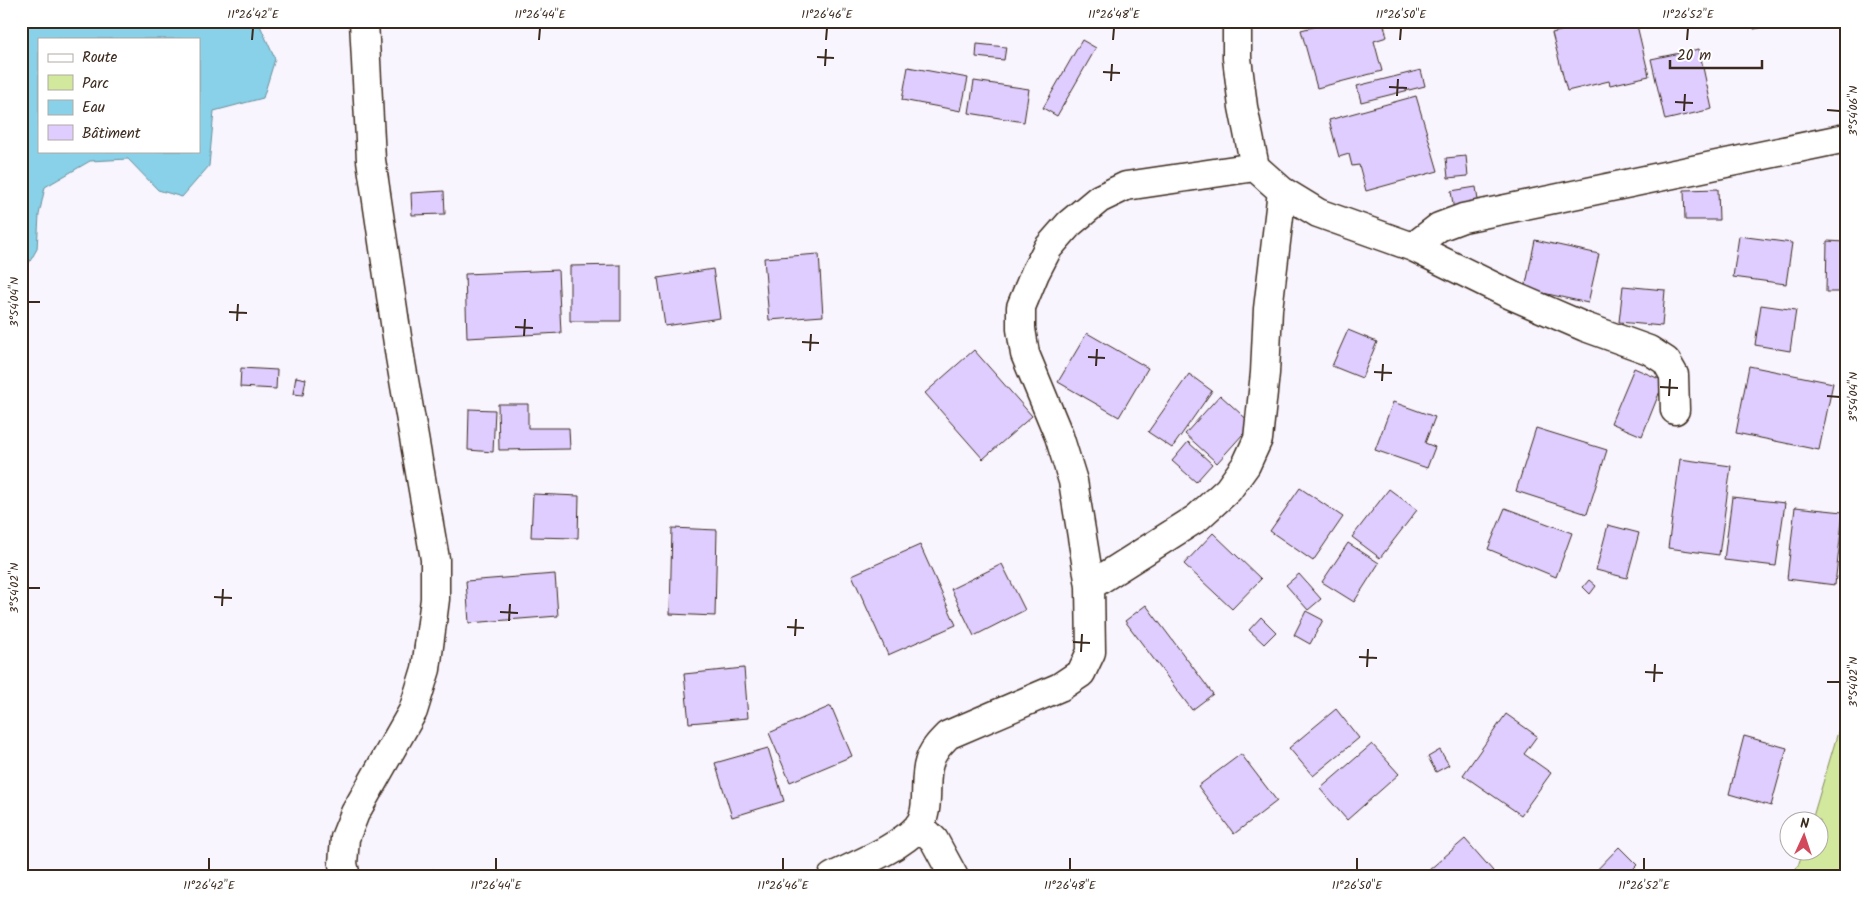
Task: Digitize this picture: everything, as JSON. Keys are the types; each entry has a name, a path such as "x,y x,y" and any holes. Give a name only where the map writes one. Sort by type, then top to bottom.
{"street":[{"path":"346,877 343,864 345,838 355,813 413,711 426,669 435,599 435,559 400,357 371,160 364,21"},
{"path":"1237,21 1237,58 1254,167 1282,190 1318,212 1413,247 1511,295 1585,327 1650,350 1666,361 1674,375 1675,410"},
{"path":"1413,247 1439,227 1463,218 1846,138"},
{"path":"832,877 902,841 919,825 924,810 928,763 937,746 948,735 1060,687 1081,673 1091,652 1090,586 1073,480 1024,345 1021,329 1021,307 1034,273 1048,248 1069,224 1099,199 1126,186 1254,167"},
{"path":"1090,586 1197,518 1228,490 1246,465 1258,439 1268,309 1282,190"},
{"path":"919,825 934,840 954,877"}],"green space":[{"path":"1846,705 1846,877 1791,877 1800,860 1830,860 1830,810 1815,810"}],"water":[{"path":"21,21 258,21 275,59 263,98 214,111 209,166 182,197 158,190 128,159 90,161 45,187 39,215 37,249 21,277"}],"building":[{"path":"1316,21 1383,21 1387,37 1374,41 1382,71 1317,88 1301,30 1317,26"},
{"path":"1600,21 1636,21 1649,76 1610,85 1609,81 1567,91 1552,33"},
{"path":"1752,21 1796,21 1754,29"},
{"path":"1082,40 1096,48 1057,116 1043,108"},
{"path":"977,44 1006,47 1004,60 976,57"},
{"path":"1699,49 1712,109 1665,120 1651,59"},
{"path":"908,67 968,78 961,111 902,100"},
{"path":"1421,70 1425,86 1361,102 1357,86"},
{"path":"974,81 1029,89 1024,122 969,113"},
{"path":"1416,96 1438,171 1366,191 1359,165 1352,166 1349,154 1339,157 1329,120"},
{"path":"1466,156 1468,176 1448,178 1446,158"},
{"path":"1476,187 1479,207 1454,211 1451,191"},
{"path":"1718,189 1719,220 1685,220 1684,190"},
{"path":"444,191 445,214 412,215 411,193"},
{"path":"1739,236 1792,243 1786,284 1733,277"},
{"path":"1535,240 1599,254 1588,303 1525,289"},
{"path":"1827,241 1846,242 1846,292 1826,292"},
{"path":"819,254 823,316 769,320 764,258"},
{"path":"621,265 621,321 570,321 570,266"},
{"path":"713,269 720,318 665,326 658,278"},
{"path":"558,270 561,333 467,338 465,274"},
{"path":"1623,286 1665,290 1662,326 1619,322"},
{"path":"1761,305 1796,310 1790,351 1755,345"},
{"path":"1348,330 1377,342 1362,378 1332,366"},
{"path":"1087,333 1148,368 1119,417 1058,382"},
{"path":"974,350 1032,416 983,459 925,393"},
{"path":"1749,366 1833,383 1819,450 1736,433"},
{"path":"241,368 277,370 276,389 240,387"},
{"path":"1634,368 1664,381 1642,436 1611,423"},
{"path":"1189,374 1212,391 1172,448 1148,432"},
{"path":"296,377 306,379 303,395 293,394"},
{"path":"1220,395 1252,424 1217,463 1185,434"},
{"path":"1393,402 1435,417 1425,443 1435,447 1427,468 1375,450"},
{"path":"498,404 528,404 528,428 569,428 570,449 499,450"},
{"path":"469,409 495,410 493,452 468,450"},
{"path":"1536,428 1607,450 1587,514 1516,491"},
{"path":"1188,442 1212,464 1196,482 1172,461"},
{"path":"1680,459 1731,466 1719,555 1668,548"},
{"path":"1300,488 1343,517 1313,561 1270,531"},
{"path":"1389,489 1417,510 1380,558 1352,537"},
{"path":"533,494 579,496 578,538 531,537"},
{"path":"1732,497 1785,503 1776,566 1724,560"},
{"path":"1795,507 1843,512 1835,585 1787,579"},
{"path":"1505,508 1572,533 1556,577 1488,549"},
{"path":"1608,525 1639,533 1627,578 1596,570"},
{"path":"672,528 717,530 715,616 670,614"},
{"path":"1213,533 1261,579 1232,609 1184,564"},
{"path":"1348,543 1379,563 1354,602 1322,582"},
{"path":"920,545 956,625 888,655 852,575"},
{"path":"1002,564 1025,610 974,636 951,589"},
{"path":"555,574 558,616 469,623 466,581"},
{"path":"1299,574 1321,599 1308,610 1286,585"},
{"path":"1589,580 1596,586 1590,594 1583,587"},
{"path":"1146,605 1213,694 1192,710 1125,621"},
{"path":"1306,611 1323,620 1310,644 1294,635"},
{"path":"1261,617 1276,632 1264,644 1249,630"},
{"path":"744,668 748,718 689,723 684,674"},
{"path":"831,706 852,756 790,782 769,733"},
{"path":"1336,709 1359,738 1313,776 1289,748"},
{"path":"1506,714 1537,736 1524,754 1551,773 1521,815 1463,775"},
{"path":"1744,736 1787,748 1771,806 1729,794"},
{"path":"1372,744 1399,774 1347,820 1320,789"},
{"path":"768,748 784,801 732,817 715,763"},
{"path":"1440,750 1449,765 1436,772 1428,757"},
{"path":"1241,754 1277,801 1234,834 1198,786"},
{"path":"1465,839 1493,871 1487,877 1421,877"},
{"path":"1619,847 1637,865 1625,877 1590,877"},
{"path":"434,869 438,877 420,877"}]}
